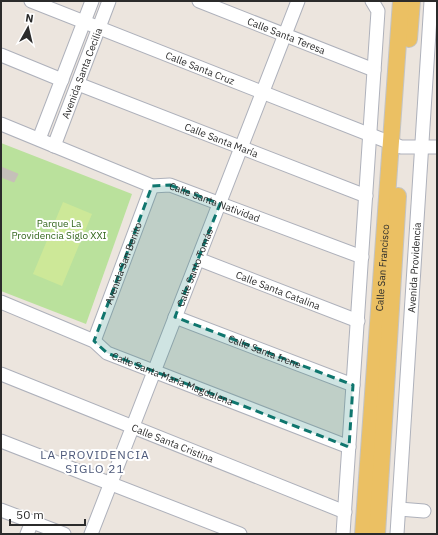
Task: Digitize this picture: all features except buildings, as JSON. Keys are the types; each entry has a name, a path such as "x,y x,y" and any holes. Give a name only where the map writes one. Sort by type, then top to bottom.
{"main road":[{"name":"Calle San Francisco","path":"377,534 396,145 401,1"},
{"name":"Calle San Francisco","path":"363,534 396,145 412,1"}],"street":[{"name":"Calle Santa Cruz","path":"31,1 396,145"},
{"name":"Avenida Santa Cecilia","path":"39,139 92,1"},
{"name":"Avenida Santa Cecilia","path":"54,146 109,1"},
{"name":"Calle Santa Teresa","path":"198,1 374,70"},
{"name":"Calle Santo Tomás","path":"91,534 298,1"},
{"name":"Avenida Providencia","path":"397,534 431,1"},
{"path":"344,534 378,11 373,2"},
{"path":"1,55 62,80"},
{"name":"Calle Santa María","path":"78,84 366,196"},
{"name":"Calle Santa Natividad","path":"1,124 152,186 170,185 362,257"},
{"path":"396,145 437,147"},
{"name":"Avenida San Benito","path":"94,341 152,186"},
{"name":"Calle Santa Catalina","path":"198,259 358,321"},
{"name":"Calle Santa María Magdalena","path":"1,302 94,341 107,353 349,447"},
{"name":"Calle Santa Irene","path":"175,317 353,385"},
{"name":"Calle Santa Cristina","path":"1,374 345,512"},
{"path":"1,441 240,534"},
{"path":"399,509 424,511"},
{"path":"1,510 29,528 64,534"}],"highlighted area":[{"path":"170,185 220,204 175,317 353,385 349,447 154,371 107,353 94,341 152,186"}],"green space":[{"name":"Parque La Providencia Siglo XXI","path":"1,143 132,194 86,324 1,291"},
{"path":"63,202 92,214 62,286 33,274"}],"district":[{"name":"LA PROVIDENCIA SIGLO 21","path":"95,462"}]}
